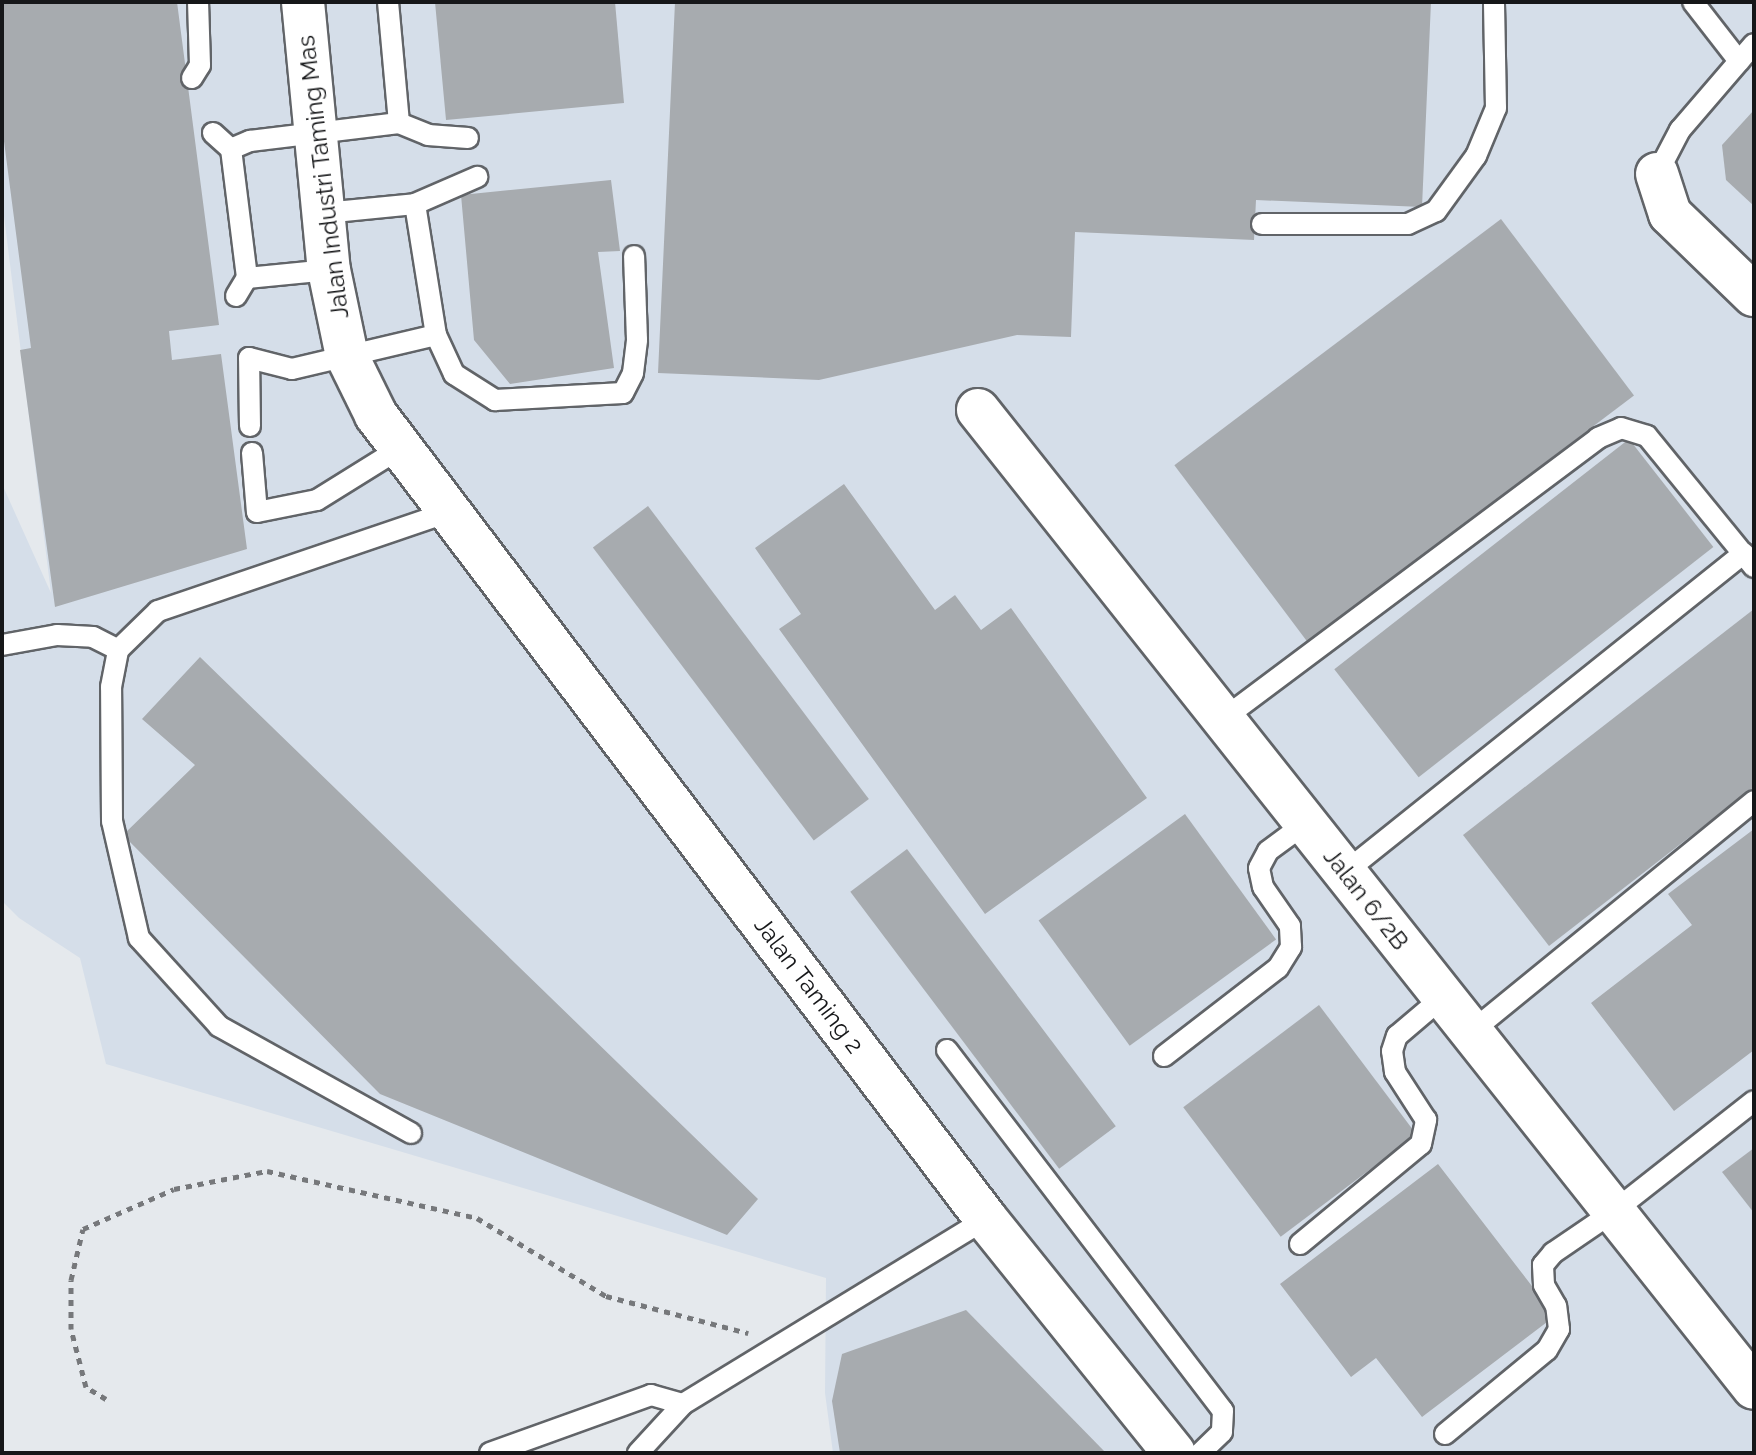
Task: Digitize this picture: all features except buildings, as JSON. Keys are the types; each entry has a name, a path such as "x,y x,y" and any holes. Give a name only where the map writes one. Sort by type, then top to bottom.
{"street":[{"name":"Jalan Industri Taming Mas","path":"303,2 329,270 347,356 399,449 452,510"},
{"path":"1657,174 1670,214 1754,295"},
{"name":"Jalan 6/2B","path":"978,410 1613,1212 1749,1371"},
{"name":"Jalan Taming 2","path":"452,510 986,1219 1174,1453"}],"lane":[{"path":"192,78 200,65 198,2"},
{"path":"388,2 399,123"},
{"path":"1262,224 1408,224 1436,211 1476,156 1496,108 1494,2"},
{"path":"1693,2 1739,61"},
{"path":"1657,174 1680,130 1754,44"},
{"path":"231,149 250,141 399,123 428,135 468,138"},
{"path":"213,133 231,149 247,278 236,296"},
{"path":"324,213 415,204 477,177"},
{"path":"415,204 436,335 454,374 495,400 623,393 633,373 637,340 634,256"},
{"path":"247,278 329,270"},
{"path":"250,426 249,358 292,369 436,335"},
{"path":"1223,719 1598,438 1621,428 1647,436 1749,560 1344,873"},
{"path":"252,453 257,512 317,500 399,449"},
{"path":"411,1133 219,1026 139,938 112,821 111,687 118,650 158,611 452,510"},
{"path":"2,645 57,635 93,637 118,650"},
{"path":"1471,1032 1754,801"},
{"path":"1164,1056 1278,968 1291,947 1290,926 1263,887 1259,868 1268,851 1306,823"},
{"path":"1300,1244 1421,1144 1426,1120 1395,1072 1392,1051 1397,1036 1443,997"},
{"path":"947,1050 1223,1411 1222,1432 1200,1453"},
{"path":"1445,1434 1547,1350 1559,1329 1556,1306 1544,1285 1543,1265 1553,1253 1613,1212 1754,1101"},
{"path":"638,1453 683,1404 986,1219"},
{"path":"490,1453 651,1395 683,1404"}],"path":[{"path":"106,1399 86,1387 71,1329 71,1280 83,1229 174,1189 267,1171 477,1218 606,1296 711,1320 784,1345"}],"shaded area":[{"path":"2,2 1754,2 1754,1453 833,1453 825,1393 826,1278 106,1064 80,958 19,918 2,901 2,484 51,593 2,200"}]}
